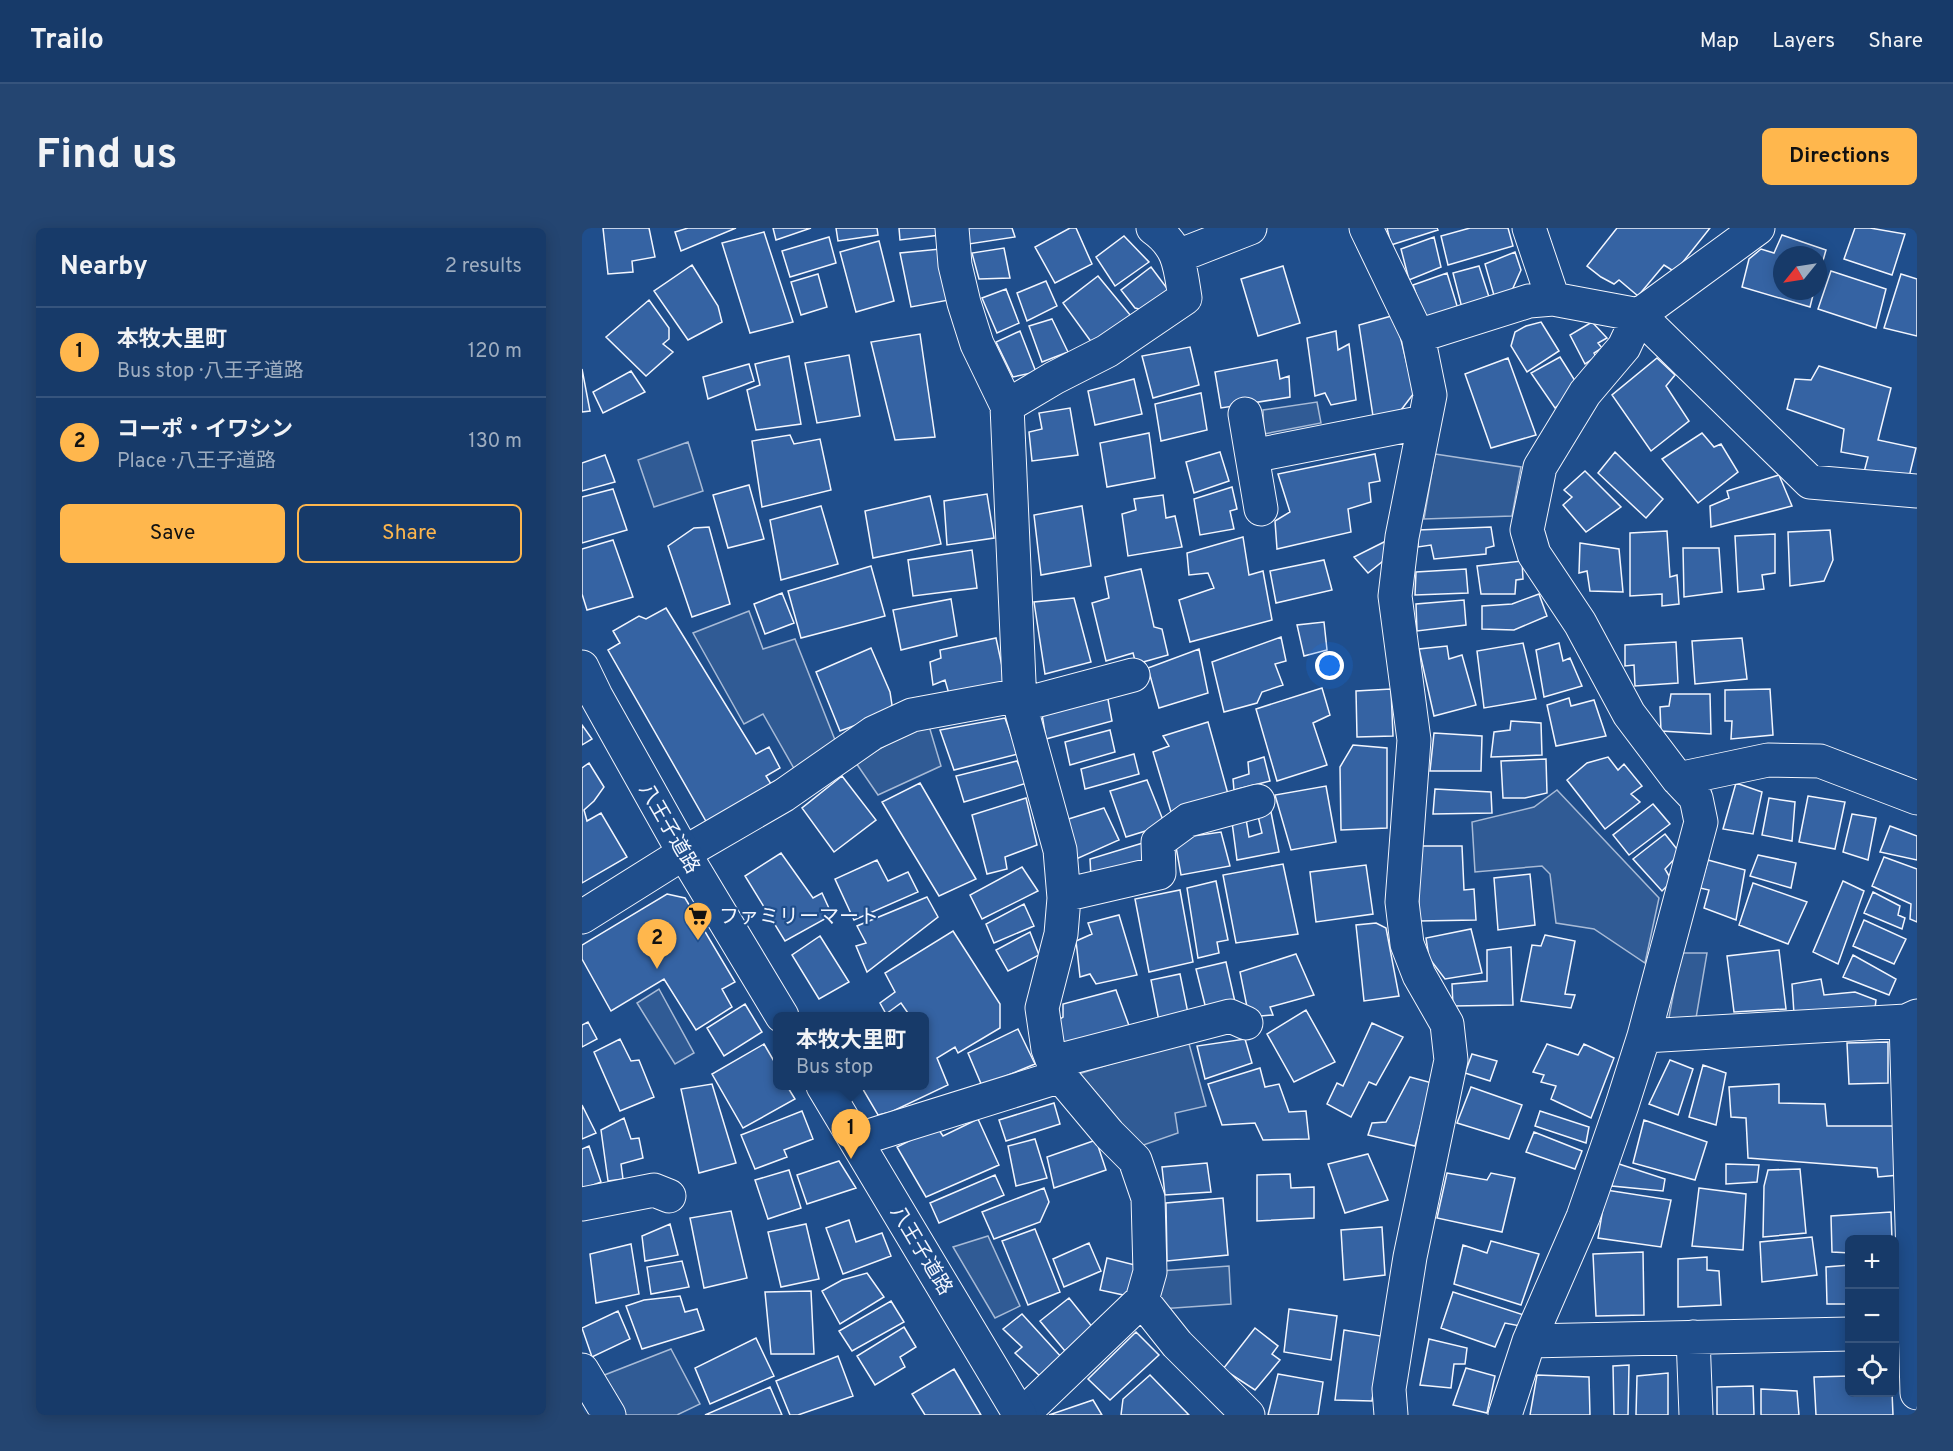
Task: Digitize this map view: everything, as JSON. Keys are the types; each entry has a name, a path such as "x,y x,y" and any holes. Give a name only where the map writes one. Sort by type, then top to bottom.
{"street":[{"path":"952,228 955,265 964,303 977,344 1007,406 1020,700 1060,850 1064,895 1061,934 1042,1008 1048,1049 1057,1069 1109,1134 1135,1160 1148,1198 1150,1272 1142,1300 1021,1415"},
{"path":"1007,406 1054,378 1107,351 1185,298 1178,256 1164,236 1153,228"},
{"path":"1178,256 1250,228"},
{"path":"1366,228 1418,336 1430,395 1402,537 1395,596 1414,740 1402,902 1407,944 1419,975 1447,1024 1451,1060 1410,1257 1389,1389 1391,1415"},
{"path":"1528,228 1553,299"},
{"path":"1505,1415 1529,1341 1583,1217 1622,1105 1644,1036 1701,822 1696,798 1678,779 1629,714 1580,623 1534,554 1527,530 1540,467 1585,393 1624,347 1639,315 1758,228"},
{"path":"1418,336 1529,301 1553,299 1639,315 1810,482 1917,491"},
{"path":"1245,414 1261,509"},
{"path":"1252,456 1424,422"},
{"name":"八王子道路","path":"582,667 684,853 779,1012"},
{"path":"582,917 684,853 784,795 873,733 912,715 1020,700 1133,675"},
{"path":"1678,779 1768,760 1820,761 1917,798"},
{"path":"1064,895 1159,873 1158,842 1188,820 1258,801"},
{"path":"856,1140 1057,1069 1230,1016 1246,1023"},
{"path":"1644,1036 1911,1018 1909,1333 1917,1393"},
{"name":"八王子道路","path":"825,1090 1021,1415"},
{"path":"582,1204 654,1190 669,1196"},
{"path":"1142,1300 1177,1344 1248,1415"},
{"path":"1529,1341 1845,1334"},
{"path":"1693,1336 1695,1415"},
{"path":"582,1370 609,1415"}],"shaded area":[{"path":"1317,402 1321,423 1264,434 1263,410"},
{"path":"688,442 703,491 654,507 638,460"},
{"path":"1435,454 1521,467 1512,516 1424,519"},
{"path":"749,611 763,649 795,639 837,745 796,772 763,714 744,724 693,633"},
{"path":"929,726 941,766 878,795 856,763 906,733"},
{"path":"1557,790 1659,898 1645,963 1594,929 1556,923 1550,874 1542,866 1475,872 1472,822 1534,807"},
{"path":"1681,953 1707,953 1695,1024 1668,1023"},
{"path":"659,989 694,1053 675,1064 637,1003"},
{"path":"1188,1040 1206,1106 1175,1113 1178,1133 1135,1148 1072,1076"},
{"path":"988,1236 1020,1306 995,1318 953,1247"},
{"path":"1229,1266 1231,1304 1160,1309 1160,1271"},
{"path":"671,1349 700,1404 677,1415 625,1415 602,1376"}],"building":[{"path":"603,228 649,228 655,257 632,261 633,272 608,274"},
{"path":"688,228 736,228 681,251 675,232"},
{"path":"773,228 811,228 776,240"},
{"path":"836,228 877,228 878,235 838,241"},
{"path":"899,228 938,228 940,235 900,240"},
{"path":"967,228 1012,228 1015,237 969,244"},
{"path":"1070,228 1076,228 1092,264 1055,283 1035,247"},
{"path":"1387,228 1437,228 1438,230 1391,245"},
{"path":"1470,228 1508,228 1513,246 1448,265 1441,236"},
{"path":"1617,228 1710,228 1675,272 1664,265 1638,296 1619,280 1614,284 1587,266"},
{"path":"1855,228 1905,234 1892,275 1844,259"},
{"path":"764,232 793,322 750,333 722,243"},
{"path":"1782,235 1814,246 1777,246"},
{"path":"1124,236 1149,262 1115,286 1096,257"},
{"path":"829,237 836,263 790,277 782,251"},
{"path":"1434,237 1441,267 1409,280 1401,249"},
{"path":"879,241 894,301 856,312 840,252"},
{"path":"1004,248 1010,278 979,279 972,253"},
{"path":"940,249 949,300 911,307 900,253"},
{"path":"1761,249 1773,253 1773,296 1742,287 1749,259"},
{"path":"1515,252 1521,270 1509,297 1495,299 1485,264"},
{"path":"692,265 718,306 722,322 688,340 654,291"},
{"path":"1283,266 1300,323 1258,336 1241,279"},
{"path":"1479,266 1490,300 1462,308 1453,273"},
{"path":"1151,267 1172,295 1147,311 1135,308 1121,290"},
{"path":"1831,271 1886,289 1876,328 1818,309 1821,300 1827,300 1827,283"},
{"path":"1447,273 1458,309 1425,319 1413,285"},
{"path":"818,274 827,307 801,315 791,282"},
{"path":"1901,274 1917,279 1917,336 1884,328"},
{"path":"1098,276 1131,316 1092,343 1063,303"},
{"path":"1046,281 1057,306 1027,321 1017,293"},
{"path":"1006,289 1019,323 997,333 982,298"},
{"path":"649,300 669,328 669,339 663,344 673,352 646,376 606,337"},
{"path":"1786,300 1812,300 1810,307"},
{"path":"1395,315 1414,393 1401,410 1373,416 1359,325"},
{"path":"1052,319 1068,352 1042,362 1029,326"},
{"path":"1541,322 1559,351 1527,372 1511,346 1515,332"},
{"path":"1592,322 1607,338 1598,343 1602,348 1594,353 1596,357 1585,364 1570,335"},
{"path":"1020,331 1036,372 1013,377 996,342"},
{"path":"1336,331 1338,350 1349,344 1356,400 1331,405 1325,393 1315,396 1307,338"},
{"path":"920,334 935,437 895,440 871,342"},
{"path":"1190,347 1199,385 1153,398 1142,356"},
{"path":"849,355 860,416 817,423 805,363"},
{"path":"789,356 801,424 756,430 747,390 760,385 755,364"},
{"path":"1560,357 1579,387 1555,408 1531,373"},
{"path":"1508,358 1536,435 1491,448 1465,374"},
{"path":"1657,358 1675,375 1666,386 1689,421 1651,451 1612,395"},
{"path":"1277,360 1280,379 1289,376 1290,397 1221,408 1215,372"},
{"path":"749,364 754,381 708,399 703,377"},
{"path":"1819,366 1891,388 1878,440 1916,448 1909,477 1864,472 1868,457 1841,452 1844,429 1787,409 1795,379 1811,380"},
{"path":"582,369 590,411 582,412"},
{"path":"631,371 645,392 603,413 593,392"},
{"path":"1134,379 1142,414 1095,425 1088,391"},
{"path":"1201,393 1207,430 1161,441 1155,404"},
{"path":"1070,408 1078,455 1032,461 1029,432 1042,429 1039,413"},
{"path":"1149,433 1155,478 1107,487 1100,443"},
{"path":"1702,433 1714,447 1721,444 1738,472 1698,503 1662,459"},
{"path":"790,435 794,444 820,439 831,490 762,507 752,441"},
{"path":"1220,452 1229,481 1194,493 1186,462"},
{"path":"1615,452 1663,499 1646,518 1598,473"},
{"path":"1375,454 1380,481 1369,483 1371,502 1348,509 1351,532 1277,549 1275,521 1290,512 1278,474"},
{"path":"605,455 615,482 582,491 582,463"},
{"path":"1585,471 1621,507 1586,532 1563,505 1572,497 1564,490"},
{"path":"1779,475 1792,506 1711,527 1710,506 1729,498 1727,491"},
{"path":"749,485 764,539 728,548 713,495"},
{"path":"1232,487 1237,509 1230,511 1234,529 1200,535 1194,499"},
{"path":"613,489 627,530 582,543 582,497"},
{"path":"987,494 994,538 947,545 944,501"},
{"path":"1163,495 1166,518 1175,516 1182,547 1128,556 1122,514 1136,510 1134,499"},
{"path":"930,496 941,544 873,558 865,511"},
{"path":"821,506 838,564 781,580 770,520"},
{"path":"1082,506 1091,566 1041,575 1034,515"},
{"path":"709,527 730,604 692,617 668,546 694,528"},
{"path":"1491,527 1494,546 1486,548 1486,554 1434,559 1431,545 1418,547 1418,530"},
{"path":"1830,530 1833,560 1824,581 1790,586 1788,532"},
{"path":"1667,531 1670,577 1677,575 1679,604 1662,606 1662,594 1630,596 1630,533"},
{"path":"1775,534 1775,573 1762,575 1764,589 1738,592 1735,536"},
{"path":"1243,537 1249,575 1263,571 1272,620 1190,642 1179,600 1214,588 1208,573 1189,575 1187,553"},
{"path":"613,540 633,597 587,610 582,594 582,549"},
{"path":"1388,540 1383,561 1368,573 1354,557"},
{"path":"1580,543 1619,549 1623,592 1590,591 1587,571 1579,573"},
{"path":"1683,548 1719,548 1722,592 1684,597"},
{"path":"972,550 977,588 913,596 908,560"},
{"path":"1324,560 1332,590 1276,603 1270,571"},
{"path":"1522,561 1523,579 1516,580 1515,594 1481,594 1477,566"},
{"path":"871,566 885,616 801,638 788,591"},
{"path":"1141,569 1154,627 1162,629 1168,655 1136,664 1133,653 1106,661 1092,603 1109,598 1105,577"},
{"path":"1466,569 1468,593 1415,595 1416,572"},
{"path":"782,593 794,623 765,634 754,604"},
{"path":"1539,594 1547,616 1514,630 1482,629 1482,606 1512,604"},
{"path":"1074,598 1091,662 1045,674 1034,602"},
{"path":"951,599 957,636 901,650 893,610"},
{"path":"1464,600 1466,625 1417,631 1416,604"},
{"path":"666,608 756,754 769,747 780,768 766,776 776,792 711,830 608,650 620,643 613,631 639,616 646,619"},
{"path":"1324,622 1327,650 1304,656 1297,625"},
{"path":"1281,637 1286,661 1275,664 1283,685 1262,692 1257,703 1224,712 1212,662"},
{"path":"996,638 1005,680 1001,686 949,694 945,680 933,685 930,662 941,658 940,650"},
{"path":"1742,638 1747,679 1695,684 1692,641"},
{"path":"1676,642 1678,683 1635,686 1634,665 1625,666 1625,645"},
{"path":"1523,643 1536,699 1484,708 1477,651"},
{"path":"1559,643 1563,661 1570,658 1582,686 1544,697 1536,650"},
{"path":"1447,646 1449,659 1462,655 1476,705 1434,716 1419,649"},
{"path":"871,648 890,692 892,705 886,714 840,731 816,672"},
{"path":"1199,649 1208,693 1159,708 1148,668"},
{"path":"1322,688 1330,715 1313,723 1327,765 1277,781 1256,709"},
{"path":"1391,689 1393,736 1357,737 1356,691"},
{"path":"1770,689 1773,735 1731,739 1732,721 1725,721 1725,690"},
{"path":"1107,694 1112,721 1046,739 1042,714"},
{"path":"1671,694 1710,694 1711,734 1661,731 1660,707 1669,706"},
{"path":"1569,698 1571,706 1594,700 1606,736 1556,746 1547,705"},
{"path":"1005,718 1018,754 954,770 940,730"},
{"path":"1511,721 1541,723 1542,755 1491,757 1494,732 1510,730"},
{"path":"1208,722 1228,794 1171,812 1153,752 1169,746 1163,736"},
{"path":"582,725 592,739 582,745"},
{"path":"1110,730 1115,752 1070,765 1065,742"},
{"path":"1434,733 1482,736 1481,771 1430,771"},
{"path":"1353,745 1387,748 1387,828 1341,830 1340,767"},
{"path":"1134,754 1139,774 1085,789 1081,769"},
{"path":"1264,757 1270,781 1234,790 1233,779 1249,774 1248,762"},
{"path":"1608,757 1618,770 1624,764 1642,786 1631,794 1640,802 1605,829 1567,780 1587,763"},
{"path":"1546,759 1547,793 1525,798 1503,798 1501,761"},
{"path":"1017,761 1027,783 964,802 956,776"},
{"path":"589,763 604,787 584,810 587,821 601,813 627,857 582,883 582,768"},
{"path":"842,776 876,820 834,852 802,808"},
{"path":"1147,780 1165,825 1126,837 1110,791"},
{"path":"920,783 976,879 939,896 882,802"},
{"path":"1736,783 1762,792 1753,834 1723,829"},
{"path":"1326,786 1336,842 1291,850 1275,795"},
{"path":"1435,789 1491,792 1492,813 1433,814"},
{"path":"1808,796 1845,802 1835,849 1799,842"},
{"path":"1026,798 1037,845 1005,857 1007,869 987,874 972,815"},
{"path":"1769,798 1795,802 1792,841 1762,835"},
{"path":"1653,804 1670,824 1629,855 1613,835"},
{"path":"1104,808 1119,840 1074,860 1062,821"},
{"path":"1271,812 1279,852 1237,860 1232,822 1246,819 1249,837 1262,833 1258,816"},
{"path":"1852,814 1876,818 1868,860 1843,852"},
{"path":"1890,826 1917,836 1917,860 1880,852"},
{"path":"1221,832 1230,866 1181,875 1176,847 1193,836"},
{"path":"1665,834 1680,853 1665,869 1672,881 1662,891 1633,859"},
{"path":"1146,842 1150,868 1091,877 1090,859"},
{"path":"1418,846 1462,846 1464,890 1474,889 1476,920 1419,921"},
{"path":"781,853 813,898 822,893 832,915 785,941 745,876"},
{"path":"1758,855 1796,863 1791,888 1750,876"},
{"path":"1884,857 1917,869 1917,922 1910,919 1911,904 1872,886"},
{"path":"877,860 888,881 908,872 918,892 854,920 835,879"},
{"path":"1708,860 1745,870 1736,920 1704,908 1709,890 1700,888"},
{"path":"1283,864 1298,934 1236,943 1223,875"},
{"path":"1366,865 1373,914 1316,922 1310,872"},
{"path":"1022,867 1038,891 982,919 970,895"},
{"path":"1530,874 1535,925 1498,930 1494,878"},
{"path":"1216,881 1228,940 1217,942 1219,953 1198,958 1187,888"},
{"path":"1843,881 1864,891 1838,964 1813,952"},
{"path":"1753,883 1807,902 1788,944 1739,925"},
{"path":"1180,890 1193,962 1149,972 1135,899"},
{"path":"1873,892 1900,906 1898,915 1905,918 1902,929 1864,913"},
{"path":"667,894 685,898 735,982 722,989 732,1007 696,1030 664,979 611,1011 582,959 582,945"},
{"path":"927,897 938,917 867,972 856,946 866,943 857,926"},
{"path":"1024,904 1034,926 994,943 986,924"},
{"path":"1119,915 1137,975 1096,984 1090,974 1080,977 1076,941 1092,934 1088,923"},
{"path":"1864,920 1906,939 1894,964 1853,946"},
{"path":"1376,923 1386,928 1399,996 1364,1001 1356,925"},
{"path":"1471,929 1482,973 1445,979 1429,958 1426,938"},
{"path":"953,931 1000,1004 1000,1028 958,1053 955,1047 937,1058 948,1085 891,1112 878,1115 863,1090 929,1090 929,1012 907,1012 901,1003 889,1012 885,1012 880,1003 895,992 885,973"},
{"path":"1030,932 1039,955 1008,971 996,950"},
{"path":"1545,935 1575,941 1565,994 1575,995 1571,1008 1521,1001 1532,945 1541,946"},
{"path":"820,936 849,982 819,999 792,955"},
{"path":"1511,947 1513,1005 1453,1006 1452,984 1487,981 1487,950"},
{"path":"1779,950 1786,1009 1734,1012 1727,956"},
{"path":"1296,954 1314,995 1270,1007 1273,1015 1249,1017 1240,972"},
{"path":"1853,955 1896,979 1889,995 1843,977"},
{"path":"1226,962 1235,1002 1206,1009 1196,969"},
{"path":"1180,974 1189,1018 1159,1021 1151,980"},
{"path":"1821,979 1824,995 1855,992 1876,1000 1875,1008 1794,1014 1792,984"},
{"path":"1116,990 1131,1031 1064,1050 1057,1021 1063,1017 1063,1004"},
{"path":"745,1004 762,1032 724,1056 707,1028"},
{"path":"1306,1010 1335,1062 1294,1082 1267,1034"},
{"path":"588,1022 597,1039 582,1047 582,1025"},
{"path":"1372,1023 1403,1037 1376,1085 1369,1082 1351,1117 1327,1104 1337,1083 1343,1086"},
{"path":"1018,1029 1035,1064 982,1086 968,1053"},
{"path":"620,1039 631,1061 639,1060 654,1097 620,1111 594,1052"},
{"path":"1245,1039 1252,1063 1205,1079 1197,1046"},
{"path":"1888,1042 1888,1083 1849,1084 1847,1043"},
{"path":"764,1044 773,1059 773,1090 789,1090 795,1099 743,1128 712,1074"},
{"path":"1547,1044 1578,1055 1584,1044 1614,1058 1591,1118 1551,1099 1556,1086 1541,1082 1544,1075 1533,1072"},
{"path":"1472,1054 1497,1061 1490,1081 1465,1073"},
{"path":"1670,1060 1693,1069 1678,1115 1649,1104"},
{"path":"1703,1065 1726,1073 1716,1125 1689,1117"},
{"path":"1260,1068 1265,1087 1279,1084 1289,1112 1306,1111 1309,1139 1263,1140 1255,1123 1222,1125 1208,1084"},
{"path":"1410,1077 1432,1083 1415,1146 1368,1135 1372,1123 1386,1122"},
{"path":"712,1084 736,1163 699,1173 681,1089"},
{"path":"1779,1084 1779,1103 1825,1104 1827,1126 1894,1126 1899,1175 1878,1177 1877,1168 1748,1158 1746,1118 1731,1117 1729,1087"},
{"path":"1471,1087 1522,1105 1509,1139 1457,1123"},
{"path":"1054,1103 1060,1124 1006,1141 999,1120"},
{"path":"582,1105 596,1133 582,1139"},
{"path":"802,1111 813,1139 784,1150 787,1157 755,1169 741,1135"},
{"path":"1540,1111 1589,1127 1586,1143 1535,1126"},
{"path":"624,1118 631,1139 639,1138 643,1158 621,1164 623,1179 608,1181 601,1130"},
{"path":"978,1119 999,1165 926,1197 897,1147 937,1127 943,1136"},
{"path":"1644,1120 1707,1142 1695,1180 1633,1163"},
{"path":"1534,1132 1582,1151 1575,1169 1526,1152"},
{"path":"1035,1139 1047,1178 1016,1186 1008,1146"},
{"path":"1096,1140 1106,1170 1054,1188 1047,1157"},
{"path":"589,1146 601,1182 582,1189 582,1149"},
{"path":"1368,1154 1388,1200 1345,1213 1328,1164"},
{"path":"839,1161 856,1188 807,1204 797,1175"},
{"path":"1207,1163 1211,1192 1165,1195 1162,1167"},
{"path":"1616,1163 1665,1179 1663,1191 1612,1186"},
{"path":"1726,1164 1759,1165 1757,1182 1726,1184"},
{"path":"1800,1169 1806,1233 1763,1237 1764,1186 1768,1170"},
{"path":"789,1170 801,1208 768,1219 755,1180"},
{"path":"1447,1173 1487,1180 1491,1173 1515,1178 1502,1232 1437,1218"},
{"path":"1290,1174 1291,1188 1314,1187 1314,1218 1257,1221 1257,1175"},
{"path":"995,1175 1004,1195 939,1223 930,1203"},
{"path":"1044,1188 1049,1202 1040,1222 994,1239 982,1212"},
{"path":"1699,1188 1746,1194 1743,1250 1692,1246"},
{"path":"1606,1190 1671,1200 1661,1247 1598,1238"},
{"path":"1223,1198 1228,1255 1167,1261 1166,1203"},
{"path":"731,1211 747,1278 704,1288 690,1218"},
{"path":"1891,1212 1892,1235 1845,1235 1845,1253 1832,1252 1831,1216"},
{"path":"849,1220 856,1242 882,1233 891,1256 843,1274 826,1228"},
{"path":"670,1224 678,1255 645,1261 642,1236"},
{"path":"806,1224 819,1279 781,1287 768,1232"},
{"path":"1382,1227 1385,1275 1344,1280 1341,1230"},
{"path":"1035,1229 1060,1292 1028,1305 1002,1241"},
{"path":"1812,1237 1817,1275 1762,1282 1760,1242"},
{"path":"1491,1241 1539,1254 1521,1305 1454,1284 1463,1245 1487,1253"},
{"path":"1089,1243 1101,1271 1064,1287 1053,1259"},
{"path":"631,1244 639,1294 596,1303 590,1254"},
{"path":"1643,1252 1644,1315 1596,1316 1593,1254"},
{"path":"1707,1257 1707,1270 1719,1271 1721,1305 1678,1307 1678,1259"},
{"path":"1107,1258 1135,1265 1128,1296 1100,1290"},
{"path":"682,1261 689,1287 651,1294 647,1267"},
{"path":"1845,1265 1845,1304 1827,1304 1826,1267"},
{"path":"867,1273 884,1297 840,1324 822,1291 842,1280"},
{"path":"811,1291 814,1354 771,1354 765,1292"},
{"path":"1453,1292 1527,1316 1520,1326 1505,1323 1495,1347 1441,1328"},
{"path":"680,1296 685,1312 697,1309 704,1330 642,1349 626,1306 644,1300"},
{"path":"1069,1298 1094,1329 1065,1351 1040,1321"},
{"path":"891,1301 904,1322 852,1351 839,1331"},
{"path":"1289,1309 1337,1316 1331,1360 1284,1352"},
{"path":"618,1311 630,1339 592,1357 582,1328"},
{"path":"1022,1314 1063,1359 1042,1378 1015,1353 1022,1347 1003,1329"},
{"path":"904,1327 916,1347 900,1357 905,1367 875,1385 857,1356"},
{"path":"1255,1328 1278,1346 1272,1354 1280,1360 1255,1390 1223,1369"},
{"path":"1344,1330 1381,1336 1372,1401 1335,1400"},
{"path":"1136,1332 1159,1355 1110,1400 1088,1379"},
{"path":"756,1338 774,1376 710,1404 695,1368"},
{"path":"1429,1339 1467,1348 1465,1364 1454,1364 1451,1388 1420,1385"},
{"path":"838,1356 853,1396 798,1415 790,1415 776,1381"},
{"path":"1629,1365 1628,1415 1614,1415 1613,1366"},
{"path":"1466,1368 1495,1376 1487,1413 1453,1405"},
{"path":"954,1369 981,1415 925,1415 912,1394"},
{"path":"1668,1373 1668,1415 1636,1415 1637,1376"},
{"path":"1278,1374 1323,1382 1318,1415 1268,1415"},
{"path":"1150,1375 1189,1415 1121,1415 1123,1399"},
{"path":"1537,1375 1589,1377 1590,1415 1530,1415"},
{"path":"1845,1376 1845,1397 1892,1397 1893,1415 1816,1415 1814,1377"},
{"path":"1753,1386 1754,1415 1717,1415 1717,1387"},
{"path":"770,1387 782,1415 705,1415"},
{"path":"1761,1389 1797,1391 1799,1415 1761,1415"},
{"path":"1093,1400 1102,1415 1049,1415"}],"place":[{"name":"ファミリーマート","path":"698,942"},
{"name":"コーポ・イワシン","path":"657,969"},
{"name":"本牧大里町","path":"851,1159"}]}
